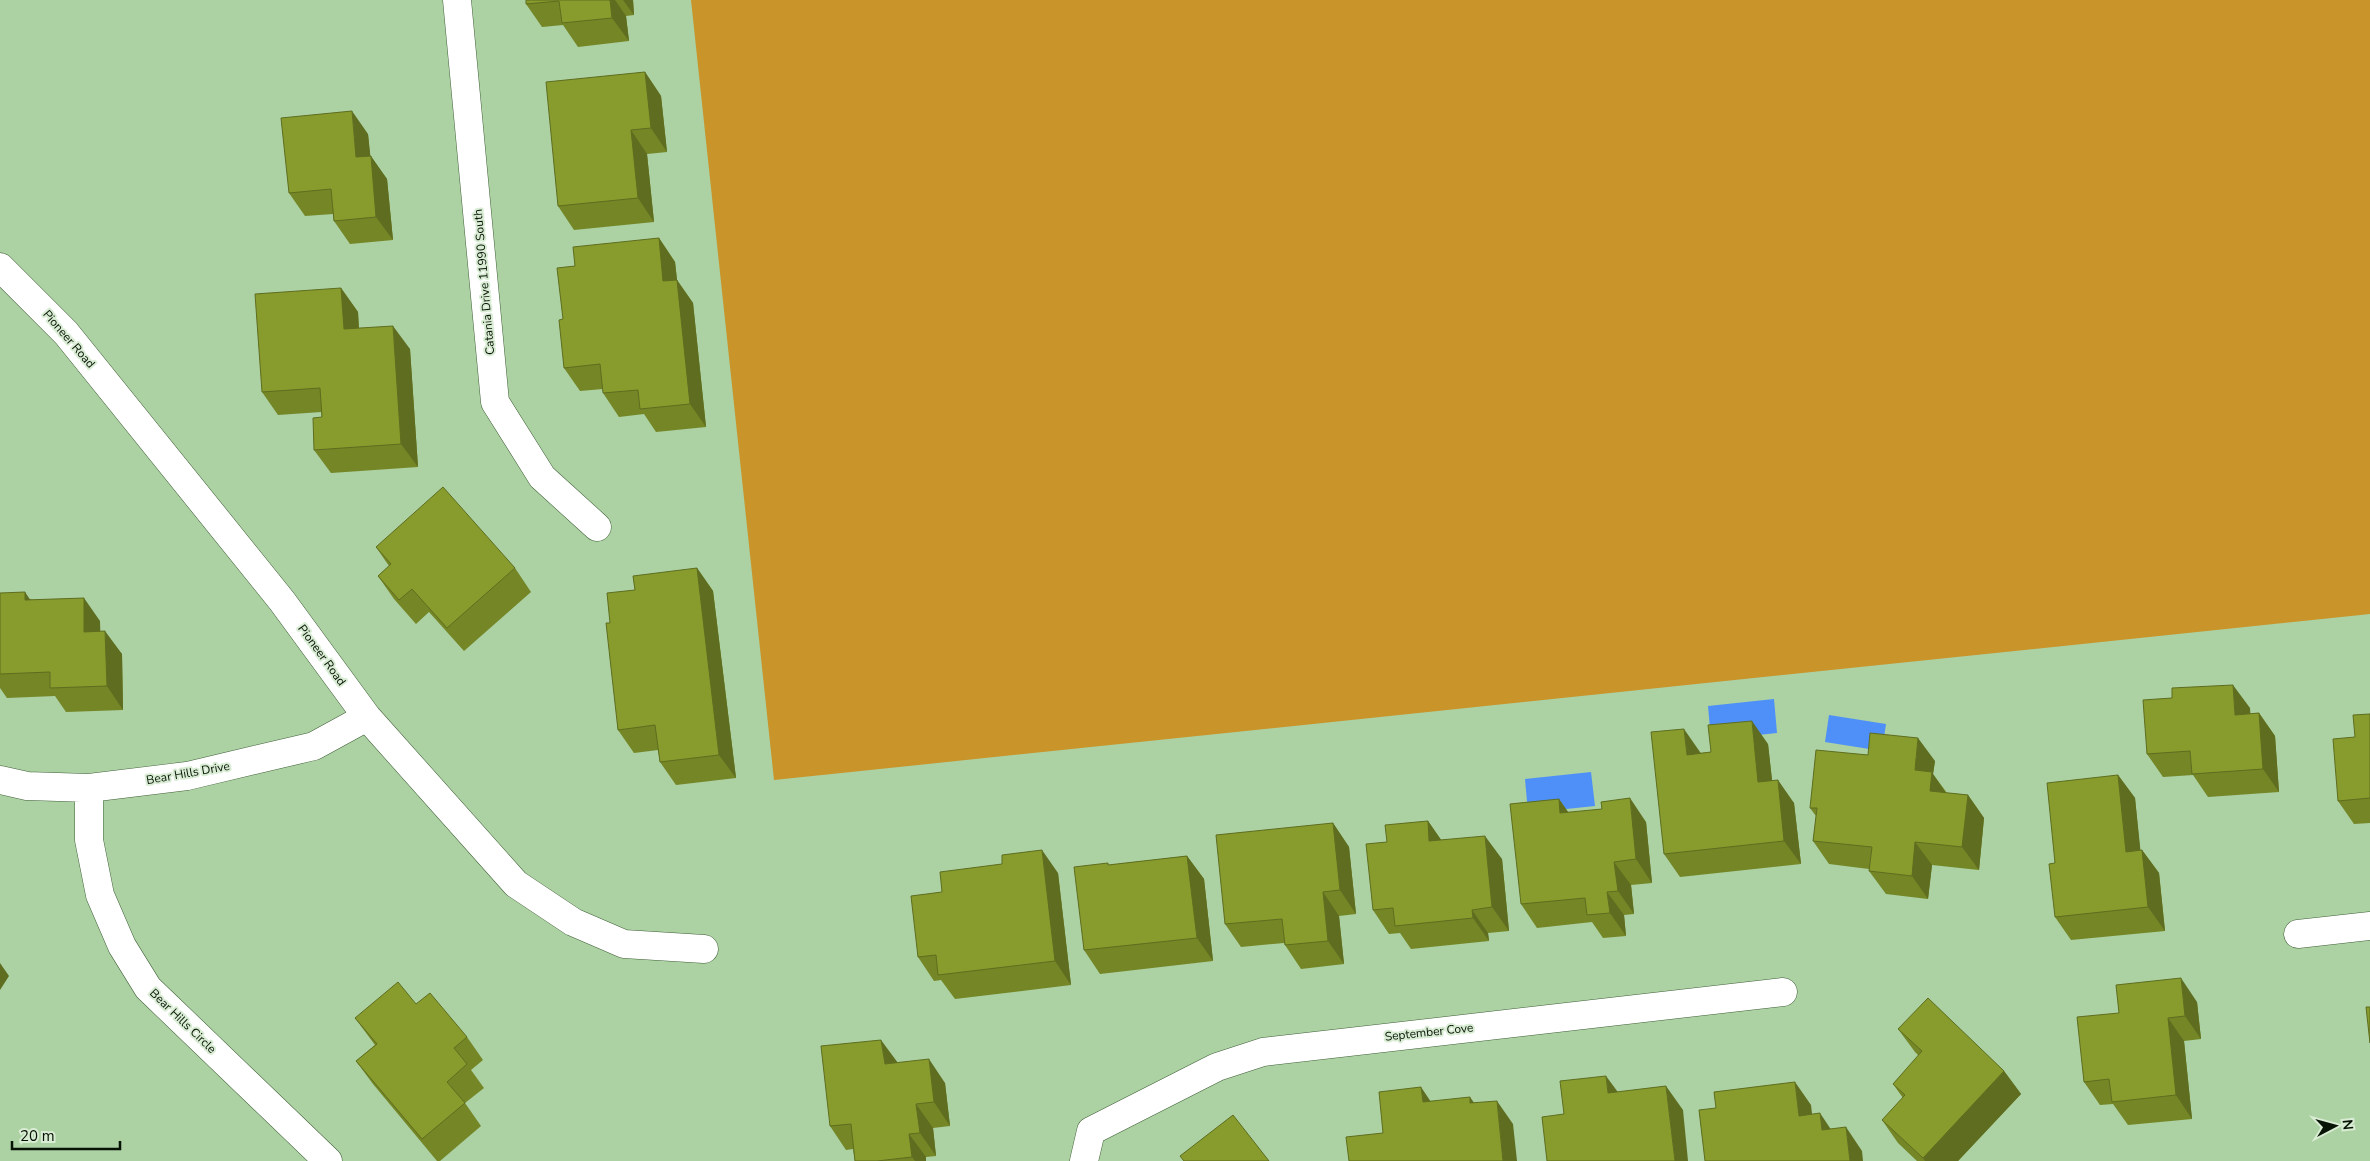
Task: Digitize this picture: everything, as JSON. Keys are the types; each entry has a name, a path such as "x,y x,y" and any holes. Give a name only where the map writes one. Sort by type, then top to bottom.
{"street":[{"name":"Catania Drive 11990 South","path":"457,0 495,402 542,477 597,527"},
{"name":"Pioneer Road","path":"0,267 66,333 282,601 367,717 516,884 573,922 624,944 704,949"},
{"name":"Bear Hills Drive","path":"0,780 27,786 89,788 187,776 314,746 367,717"},
{"name":"Bear Hills Circle","path":"89,788 89,840 100,895 122,946 143,980 156,995 328,1161"},
{"path":"2298,934 2370,926"},
{"name":"September Cove","path":"1084,1161 1091,1131 1217,1067 1263,1052 1783,992"}],"shaded area":[{"path":"691,0 2370,0 2370,614 774,780"}],"water":[{"path":"1774,699 1777,733 1711,740 1708,706"},
{"path":"1829,715 1886,724 1882,751 1825,742"},
{"path":"1591,772 1595,806 1528,813 1525,779"}],"building":[{"path":"526,0 610,0 612,18 562,23 559,1 526,4"},
{"path":"645,72 651,128 631,130 638,198 558,206 546,82"},
{"path":"352,111 356,157 371,156 376,217 334,221 331,189 289,193 281,118"},
{"path":"659,238 663,281 677,280 690,404 640,409 638,390 603,393 600,364 564,368 559,320 563,319 557,268 575,266 573,247"},
{"path":"341,288 344,329 393,326 401,444 314,450 313,418 322,417 320,388 262,392 255,294"},
{"path":"443,487 515,568 447,628 412,589 399,600 378,576 391,564 376,547"},
{"path":"697,568 719,755 660,762 655,725 618,730 606,623 610,623 607,593 635,590 633,576"},
{"path":"25,592 25,600 84,598 84,632 105,631 107,686 50,688 50,672 0,674 0,593"},
{"path":"2233,685 2235,715 2259,713 2263,769 2192,774 2190,751 2147,754 2143,700 2172,698 2172,688"},
{"path":"2370,714 2370,798 2338,801 2333,739 2355,737 2353,715"},
{"path":"1752,721 1758,782 1778,780 1784,841 1664,854 1651,732 1684,729 1687,755 1711,752 1708,725"},
{"path":"1870,733 1918,738 1915,770 1932,772 1930,791 1968,795 1962,847 1915,842 1912,876 1869,871 1872,847 1813,841 1817,808 1810,808 1816,750 1868,755"},
{"path":"2118,775 2126,852 2142,850 2148,907 2055,917 2049,864 2055,863 2047,783"},
{"path":"1630,798 1636,859 1614,862 1618,891 1607,892 1610,913 1587,915 1585,898 1521,904 1510,804 1559,799 1560,813 1602,809 1601,802"},
{"path":"1428,821 1429,841 1485,836 1492,907 1472,910 1473,918 1395,926 1393,908 1373,910 1366,844 1387,842 1385,825"},
{"path":"1333,823 1340,890 1323,892 1328,941 1285,945 1282,919 1225,924 1216,835"},
{"path":"1042,850 1055,961 938,975 936,955 918,957 911,896 942,892 940,872 1002,864 1002,855"},
{"path":"1187,856 1197,938 1084,950 1074,867"},
{"path":"2181,978 2185,1016 2168,1018 2176,1095 2112,1102 2109,1079 2084,1082 2077,1017 2119,1013 2116,985"},
{"path":"398,982 416,1004 430,993 467,1037 454,1048 467,1064 447,1082 465,1103 422,1139 356,1061 377,1044 355,1018"},
{"path":"1928,998 2004,1071 1923,1158 1882,1120 1905,1095 1893,1084 1922,1051 1898,1029"},
{"path":"2366,1007 2370,1007 2370,1043"},
{"path":"881,1040 885,1064 929,1059 934,1102 916,1104 920,1133 909,1134 912,1157 877,1161 855,1161 851,1124 830,1126 821,1046"},
{"path":"1606,1076 1608,1093 1666,1086 1675,1161 1547,1161 1542,1117 1564,1114 1560,1081"},
{"path":"1795,1082 1799,1116 1820,1113 1822,1130 1846,1127 1850,1161 1705,1161 1699,1110 1716,1108 1714,1092"},
{"path":"1421,1087 1423,1102 1470,1097 1470,1103 1497,1101 1503,1161 1349,1161 1346,1137 1383,1133 1379,1092"},
{"path":"1233,1115 1269,1161 1184,1161 1180,1156"}]}
